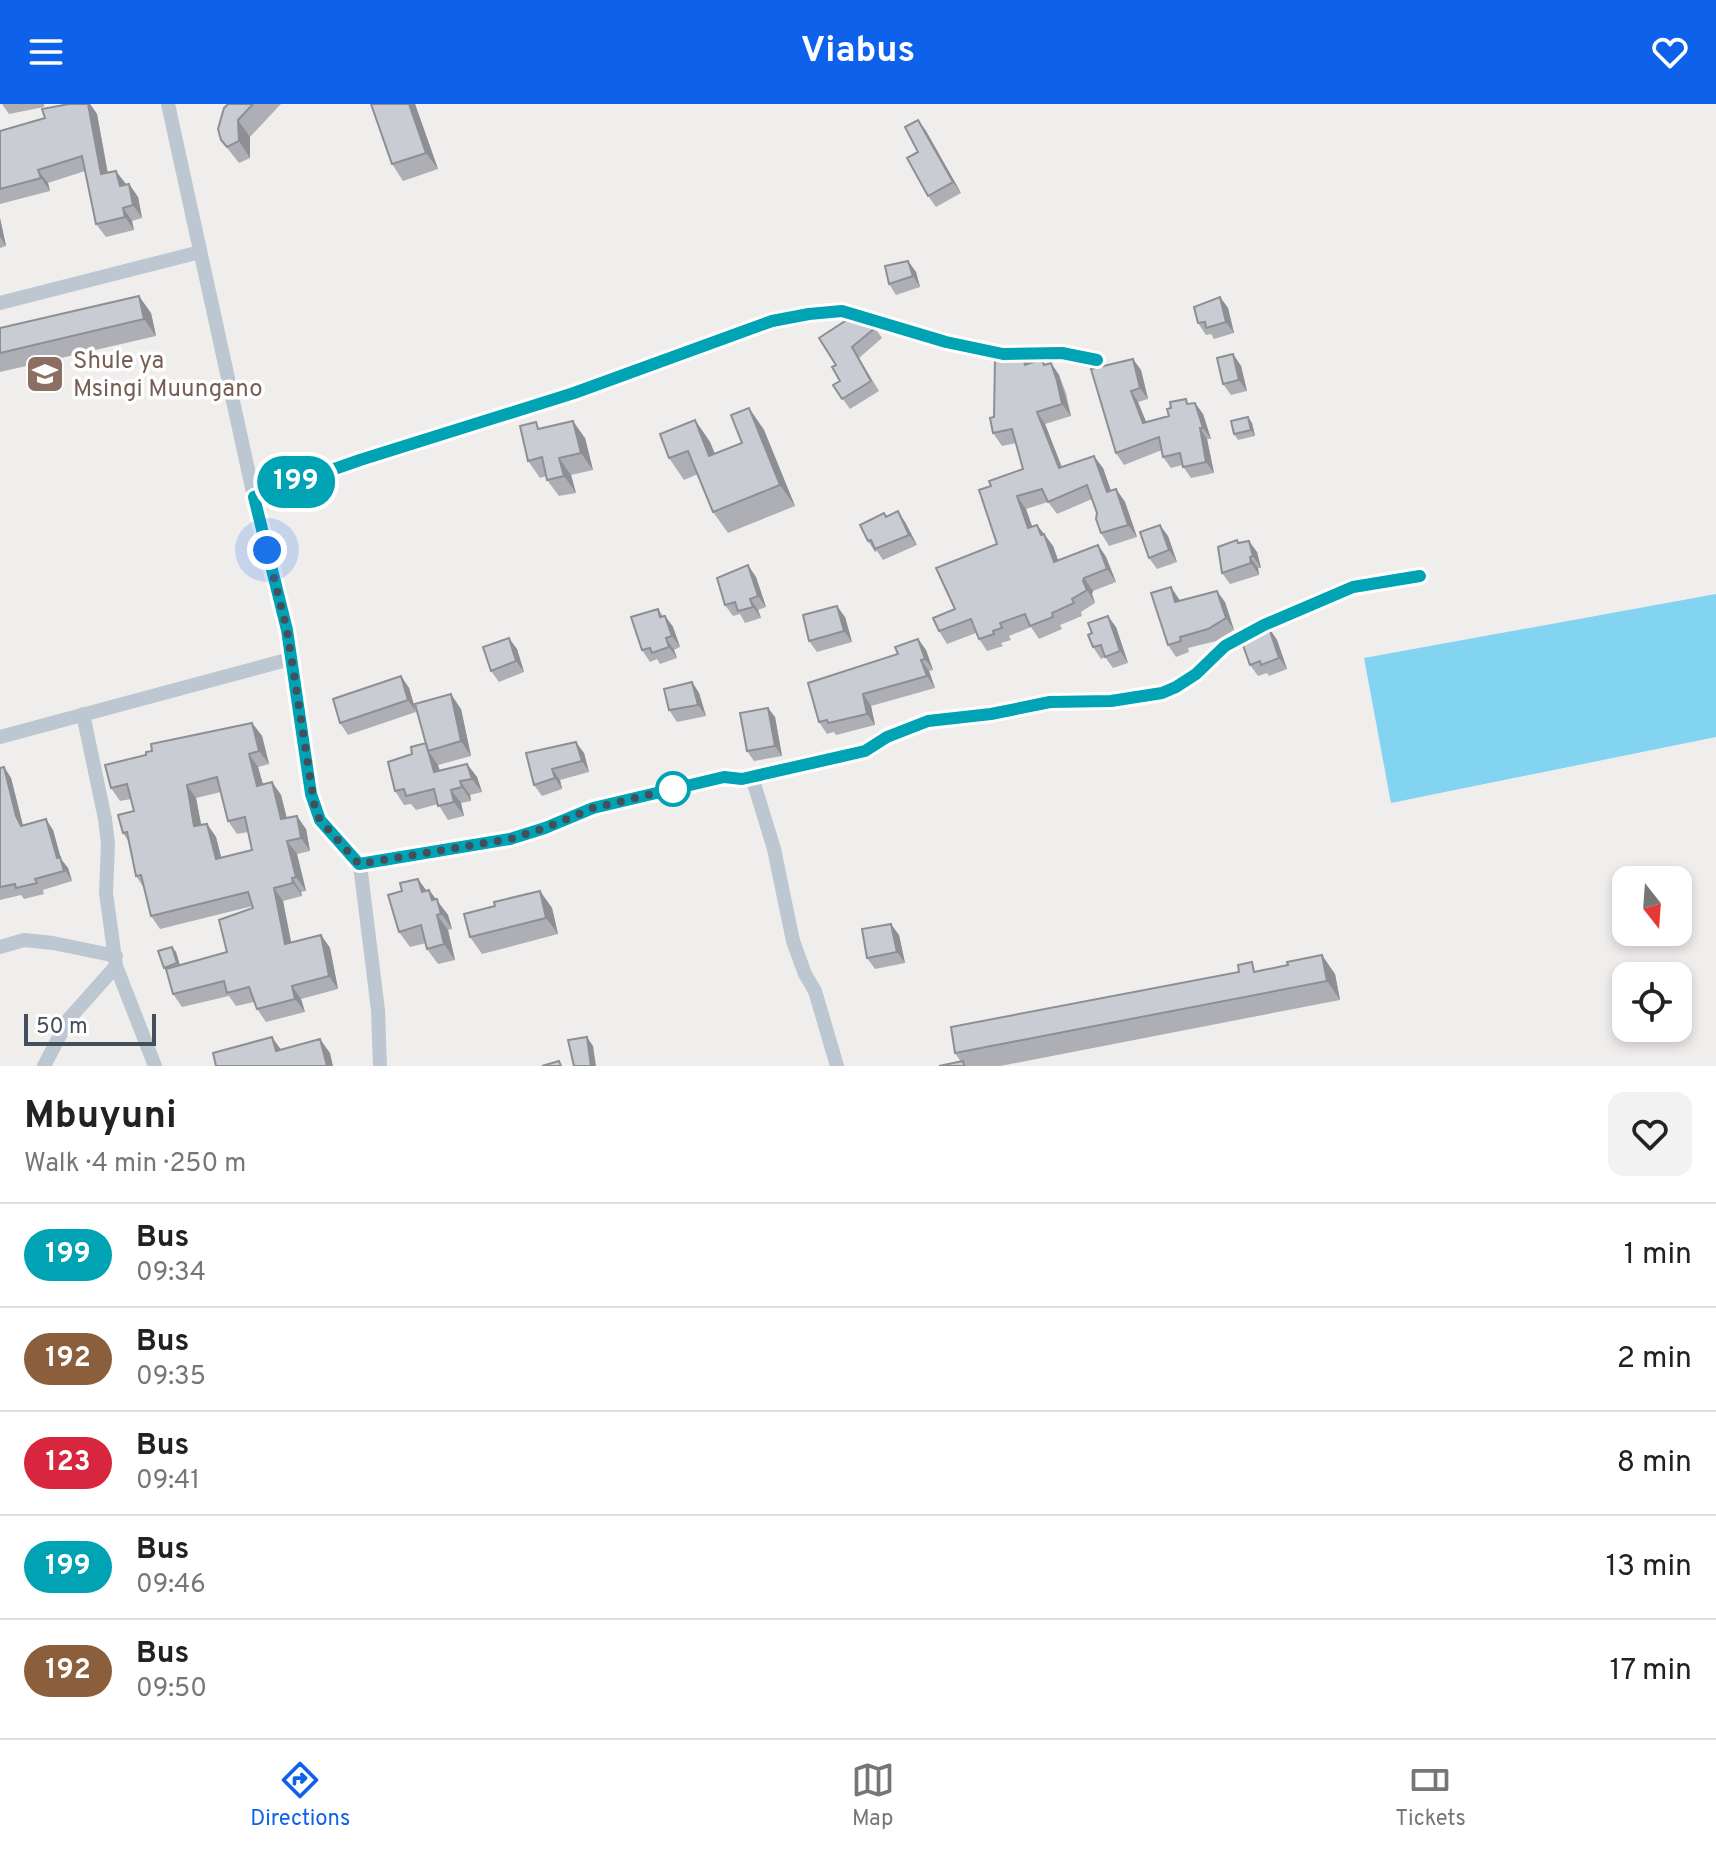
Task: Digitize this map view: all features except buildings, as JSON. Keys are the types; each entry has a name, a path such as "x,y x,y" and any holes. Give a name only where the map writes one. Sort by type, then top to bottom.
{"street":[{"path":"168,104 254,497 287,630 315,809 320,820 359,864 378,1010 380,1066"},
{"path":"0,303 200,252"},
{"path":"254,497 360,460 574,393 772,321 809,314 842,311 946,342 1003,354 1062,353 1097,360"},
{"path":"359,864 510,839 593,808 724,777 742,779 865,751 898,732 928,721 991,714 1050,702 1111,701 1162,693 1196,674 1225,646 1264,625 1353,587 1420,576"},
{"path":"0,737 290,659"},
{"path":"83,714 105,819 108,844 106,893 116,961 155,1066"},
{"path":"752,777 774,849 793,941 815,991 837,1066"},
{"path":"0,947 24,940 53,943 116,961"},
{"path":"44,1066 68,1020 116,961"}],"water":[{"path":"1716,594 1716,737 1391,803 1364,658"}],"bus line":[{"name":"199","path":"1097,360 1062,353 1003,354 946,342 842,311 809,314 772,321 574,393 360,460 254,497 287,630 311,794 320,820 359,864 510,839 593,808 724,777 742,779 865,751 909,726 928,721 991,714 1050,702 1111,701 1162,693 1196,674 1225,646 1264,625 1353,587 1420,576"}],"place":[{"name":"Shule ya Msingi Muungano","path":"45,374"}],"route":[{"path":"267,550 287,630 315,809 320,820 359,864 510,839 593,808 673,789"}]}
